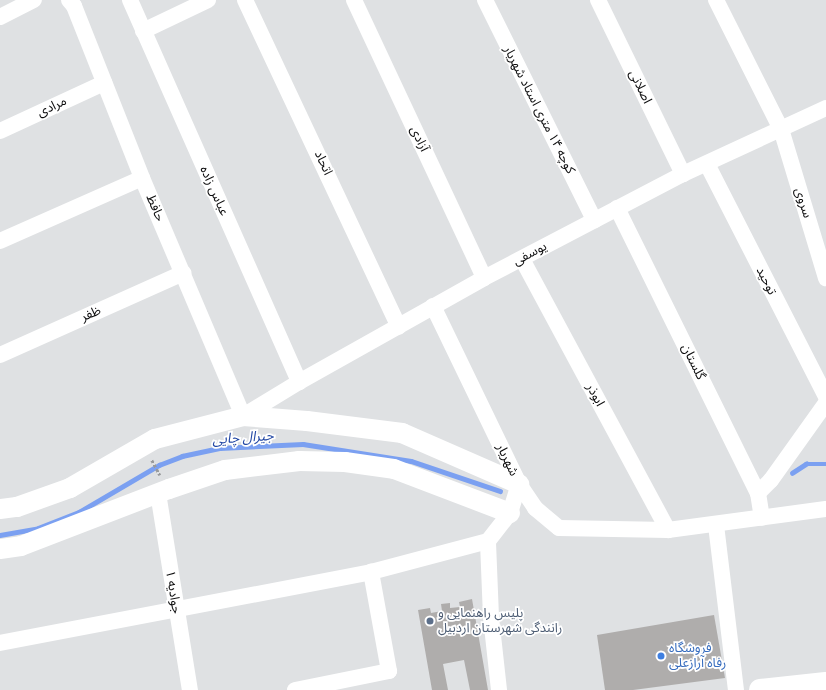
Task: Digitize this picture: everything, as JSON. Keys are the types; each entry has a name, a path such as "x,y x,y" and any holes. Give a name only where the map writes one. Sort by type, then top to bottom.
{"main road":[{"path":"760,690 826,683"}],"street":[{"name":"حافظ","path":"69,0 74,6 142,178 243,416"},
{"name":"عباس زاده","path":"130,0 299,382"},
{"path":"143,31 208,0"},
{"name":"اتحاد","path":"245,0 399,327"},
{"name":"آزادی","path":"354,0 484,278"},
{"name":"کوچه ۱۴ متری استاد شهریار","path":"484,0 594,220"},
{"name":"اصلانی","path":"598,0 683,174"},
{"name":"سروی","path":"716,0 781,129 826,278"},
{"path":"0,17 30,1"},
{"name":"مرادی","path":"0,130 104,83"},
{"name":"یوسفی","path":"243,416 299,382 484,278 683,174 826,108"},
{"name":"توحید","path":"707,164 826,397"},
{"path":"0,241 142,178"},
{"name":"گلستان","path":"617,208 758,493 762,518"},
{"name":"ابوذر","path":"522,259 668,530"},
{"name":"ظفر","path":"0,355 182,273"},
{"name":"شهریار","path":"433,306 519,484 510,512 488,541"},
{"path":"758,493 771,480 826,403"},
{"path":"0,509 17,507 70,488 155,439 243,416 307,421 402,433 519,484 535,508 559,528 668,530 716,525 826,509"},
{"path":"0,549 21,546 159,485 225,470 299,461 345,462 394,469 510,512"},
{"name":"جوادیه ۱","path":"159,485 175,608 190,690"},
{"path":"716,525 736,690"},
{"path":"0,643 175,608 371,572 488,541 491,617 499,690"},
{"path":"295,690 389,671 371,572"}],"path":[{"path":"151,458 159,485"}],"building":[{"path":"472,599 488,690 470,690 464,660 443,664 448,690 432,690 418,610 430,608 431,613 442,611 441,604 450,603 450,608 460,607 459,602"},
{"name":"فروشگاه رفاه آرازعلی","path":"714,615 725,678 633,690 605,690 597,635"}],"waterway":[{"name":"جیرال چایی","path":"0,535 38,528 79,512 159,465 182,456 220,448 303,444 411,461 500,491"},
{"name":"جیرال چایی","path":"792,473 806,464 826,464"}],"place":[{"name":"پلیس راهنمایی و رانندگی شهرستان اردبیل","path":"430,621"},
{"name":"فروشگاه رفاه آرازعلی","path":"661,656"}]}
